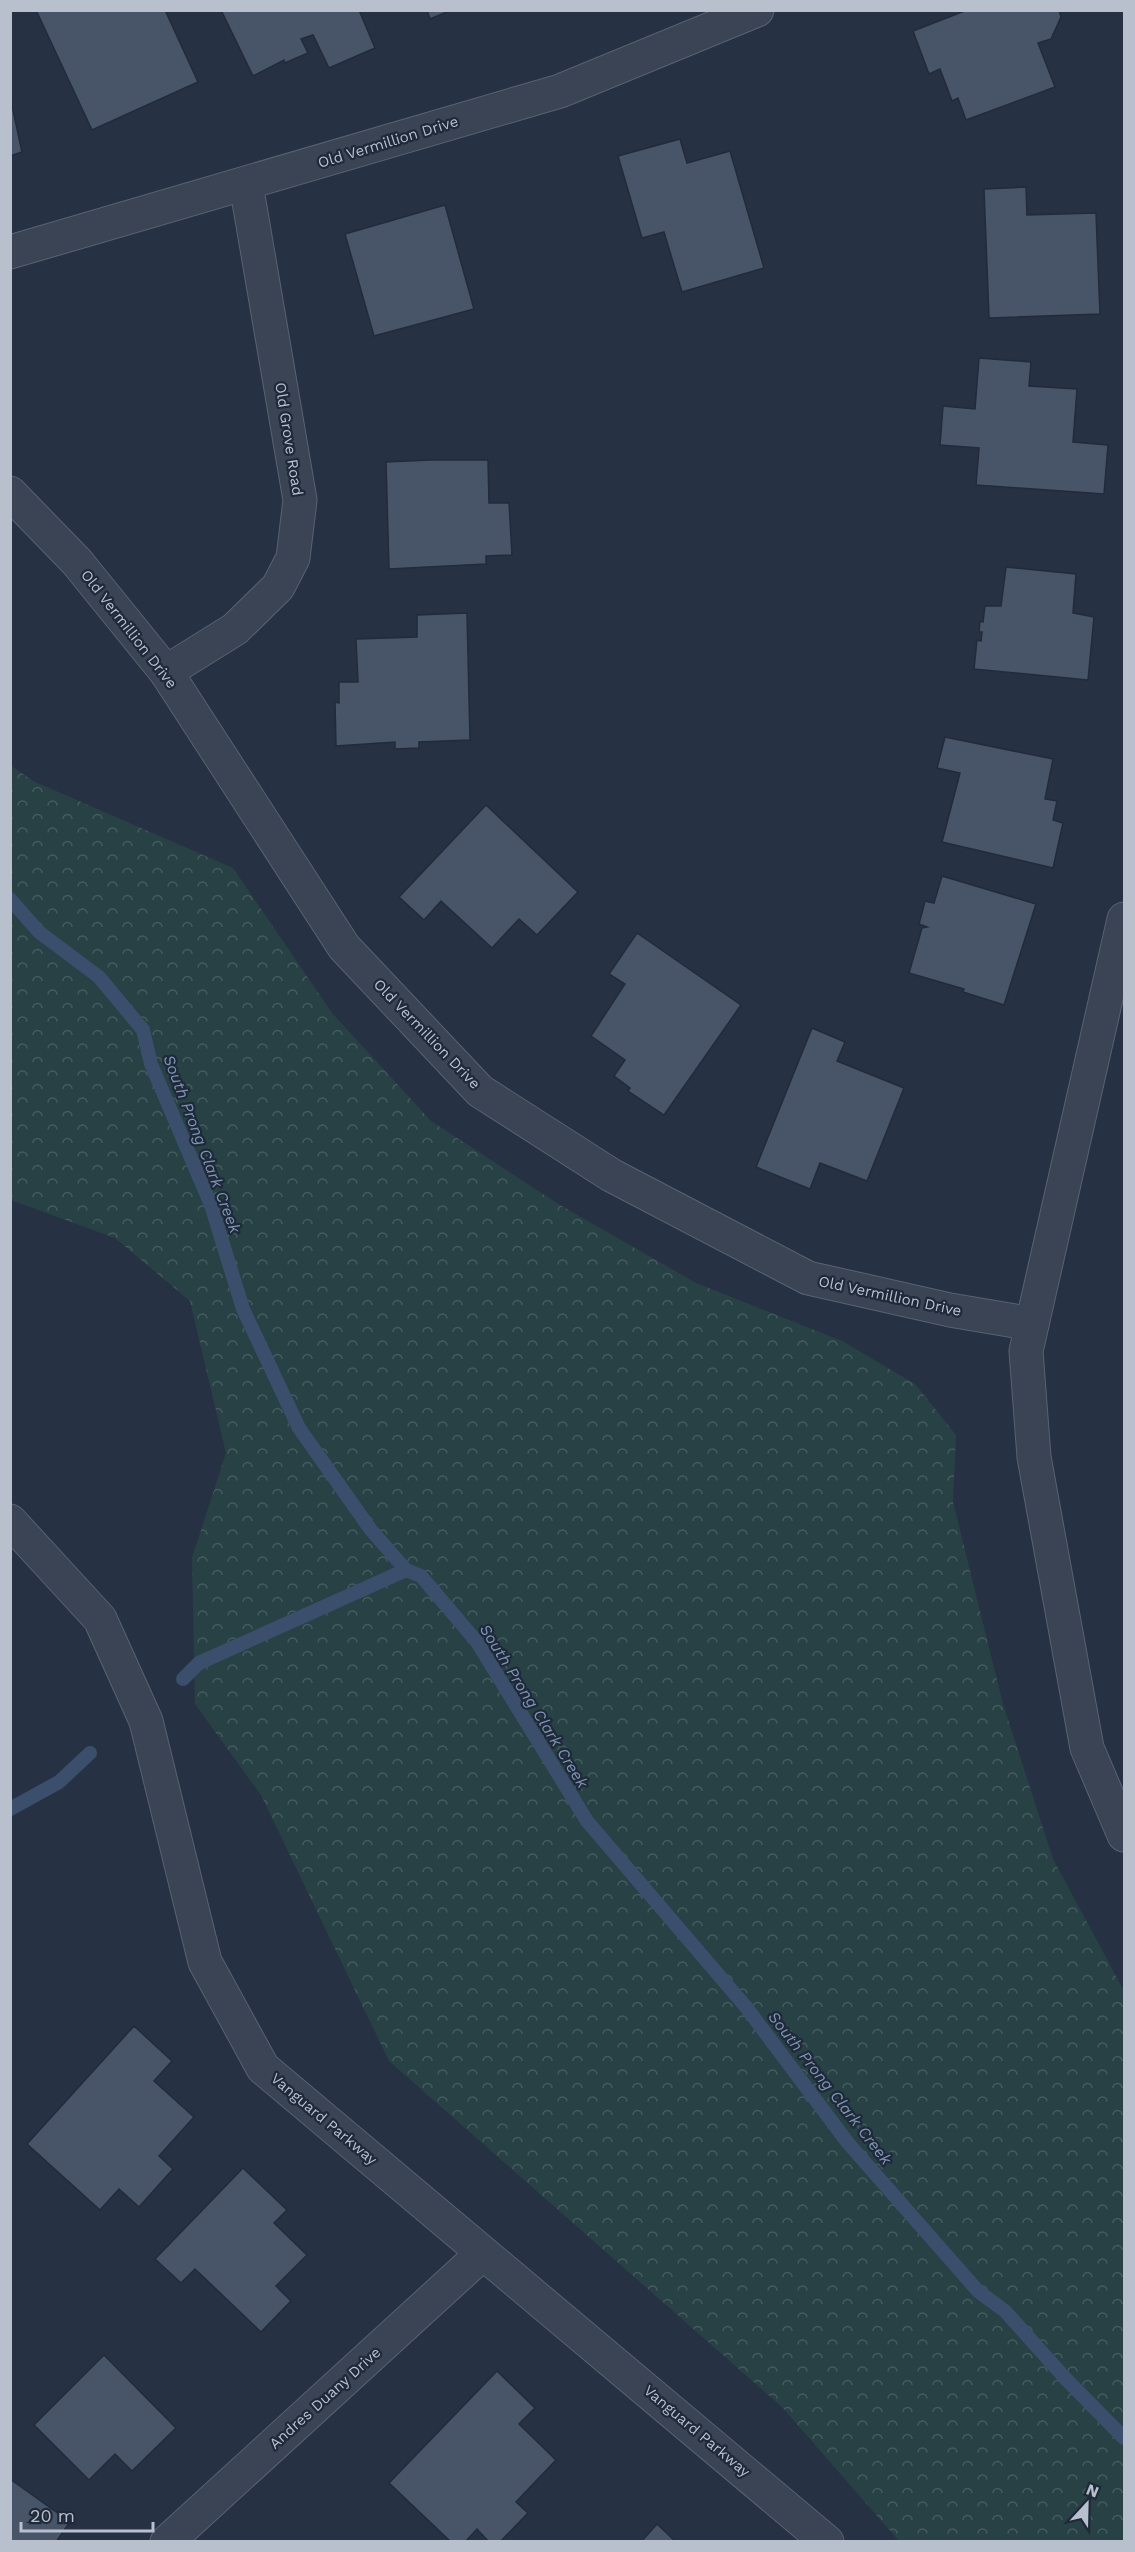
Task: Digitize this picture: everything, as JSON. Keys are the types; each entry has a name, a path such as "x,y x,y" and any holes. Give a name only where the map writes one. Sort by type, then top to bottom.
{"street":[{"name":"Old Vermillion Drive","path":"10,252 560,91 757,10"},
{"name":"Old Grove Road","path":"166,672 235,629 278,587 292,558 300,500 246,184"},
{"name":"Old Vermillion Drive","path":"10,493 76,562 166,672 344,948 480,1091 611,1175 808,1278 950,1310 1032,1324"},
{"path":"1125,919 1026,1351 1034,1457 1087,1748 1125,1835"},
{"name":"Vanguard Parkway","path":"10,1521 100,1619 146,1721 206,1962 263,2068 827,2541"},
{"name":"Andres Duany Drive","path":"167,2541 482,2254"}],"green space":[{"path":"10,765 33,781 233,868 332,1013 431,1121 560,1205 696,1283 842,1341 915,1384 956,1435 953,1502 1003,1704 1053,1859 1124,1991 1124,2541 899,2541 782,2407 389,2061 261,1795 195,1704 192,1558 226,1453 190,1301 115,1238 11,1200"}],"building":[{"path":"36,10 165,10 198,82 92,130"},
{"path":"221,10 359,10 375,48 329,68 313,35 301,39 308,53 285,63 284,60 253,76"},
{"path":"427,10 452,10 430,19"},
{"path":"967,10 1059,10 1061,17 1051,39 1038,43 1055,87 966,120 958,98 952,101 940,69 929,74 913,31"},
{"path":"10,96 22,152 10,156"},
{"path":"680,139 687,163 730,151 764,268 682,292 664,232 642,238 618,156"},
{"path":"1026,187 1027,215 1096,213 1100,314 989,318 984,189"},
{"path":"445,205 474,309 374,336 345,234"},
{"path":"979,358 1031,362 1029,386 1077,389 1073,442 1108,445 1104,494 976,485 979,448 940,445 943,406 975,409"},
{"path":"488,460 489,503 509,503 512,555 486,556 486,564 389,569 386,462"},
{"path":"1006,567 1076,574 1073,613 1094,617 1088,680 974,669 977,640 981,641 980,621 983,622 985,606 1001,606"},
{"path":"467,613 470,740 419,742 419,748 395,749 395,742 336,746 335,702 339,703 339,682 358,682 356,639 417,637 417,615"},
{"path":"945,737 1053,759 1045,799 1057,801 1053,820 1063,823 1053,868 942,842 960,773 937,768"},
{"path":"486,805 578,892 537,935 519,919 492,948 441,901 424,920 399,897"},
{"path":"942,876 1036,904 1004,1005 963,992 964,989 909,973 922,928 927,927 919,924 925,901 934,903"},
{"path":"637,933 741,1005 664,1115 628,1091 630,1088 614,1076 625,1060 591,1036 625,984 609,974"},
{"path":"812,1028 845,1042 837,1061 904,1088 867,1181 820,1163 810,1189 756,1167"},
{"path":"134,2026 172,2061 154,2081 194,2117 159,2156 173,2169 139,2207 119,2189 100,2210 27,2144"},
{"path":"243,2168 287,2210 274,2223 307,2255 276,2286 291,2301 261,2332 195,2269 181,2283 155,2259"},
{"path":"104,2355 176,2428 132,2471 115,2454 89,2480 34,2425"},
{"path":"497,2371 535,2408 519,2424 556,2460 516,2502 528,2513 500,2542 489,2542 477,2529 465,2542 451,2542 389,2483"},
{"path":"10,2479 70,2522 56,2542 10,2542"},
{"path":"657,2524 676,2542 641,2542"}],"waterway":[{"name":"South Prong Clark Creek","path":"10,899 39,932 99,977 143,1030 151,1064 211,1205 243,1309 299,1428 371,1530 406,1570 421,1576 477,1642 587,1821 746,2007 848,2143 978,2291 1005,2311 1065,2378 1124,2438"},
{"path":"183,1679 199,1663 406,1570"},
{"path":"10,1809 59,1782 90,1753"}]}
